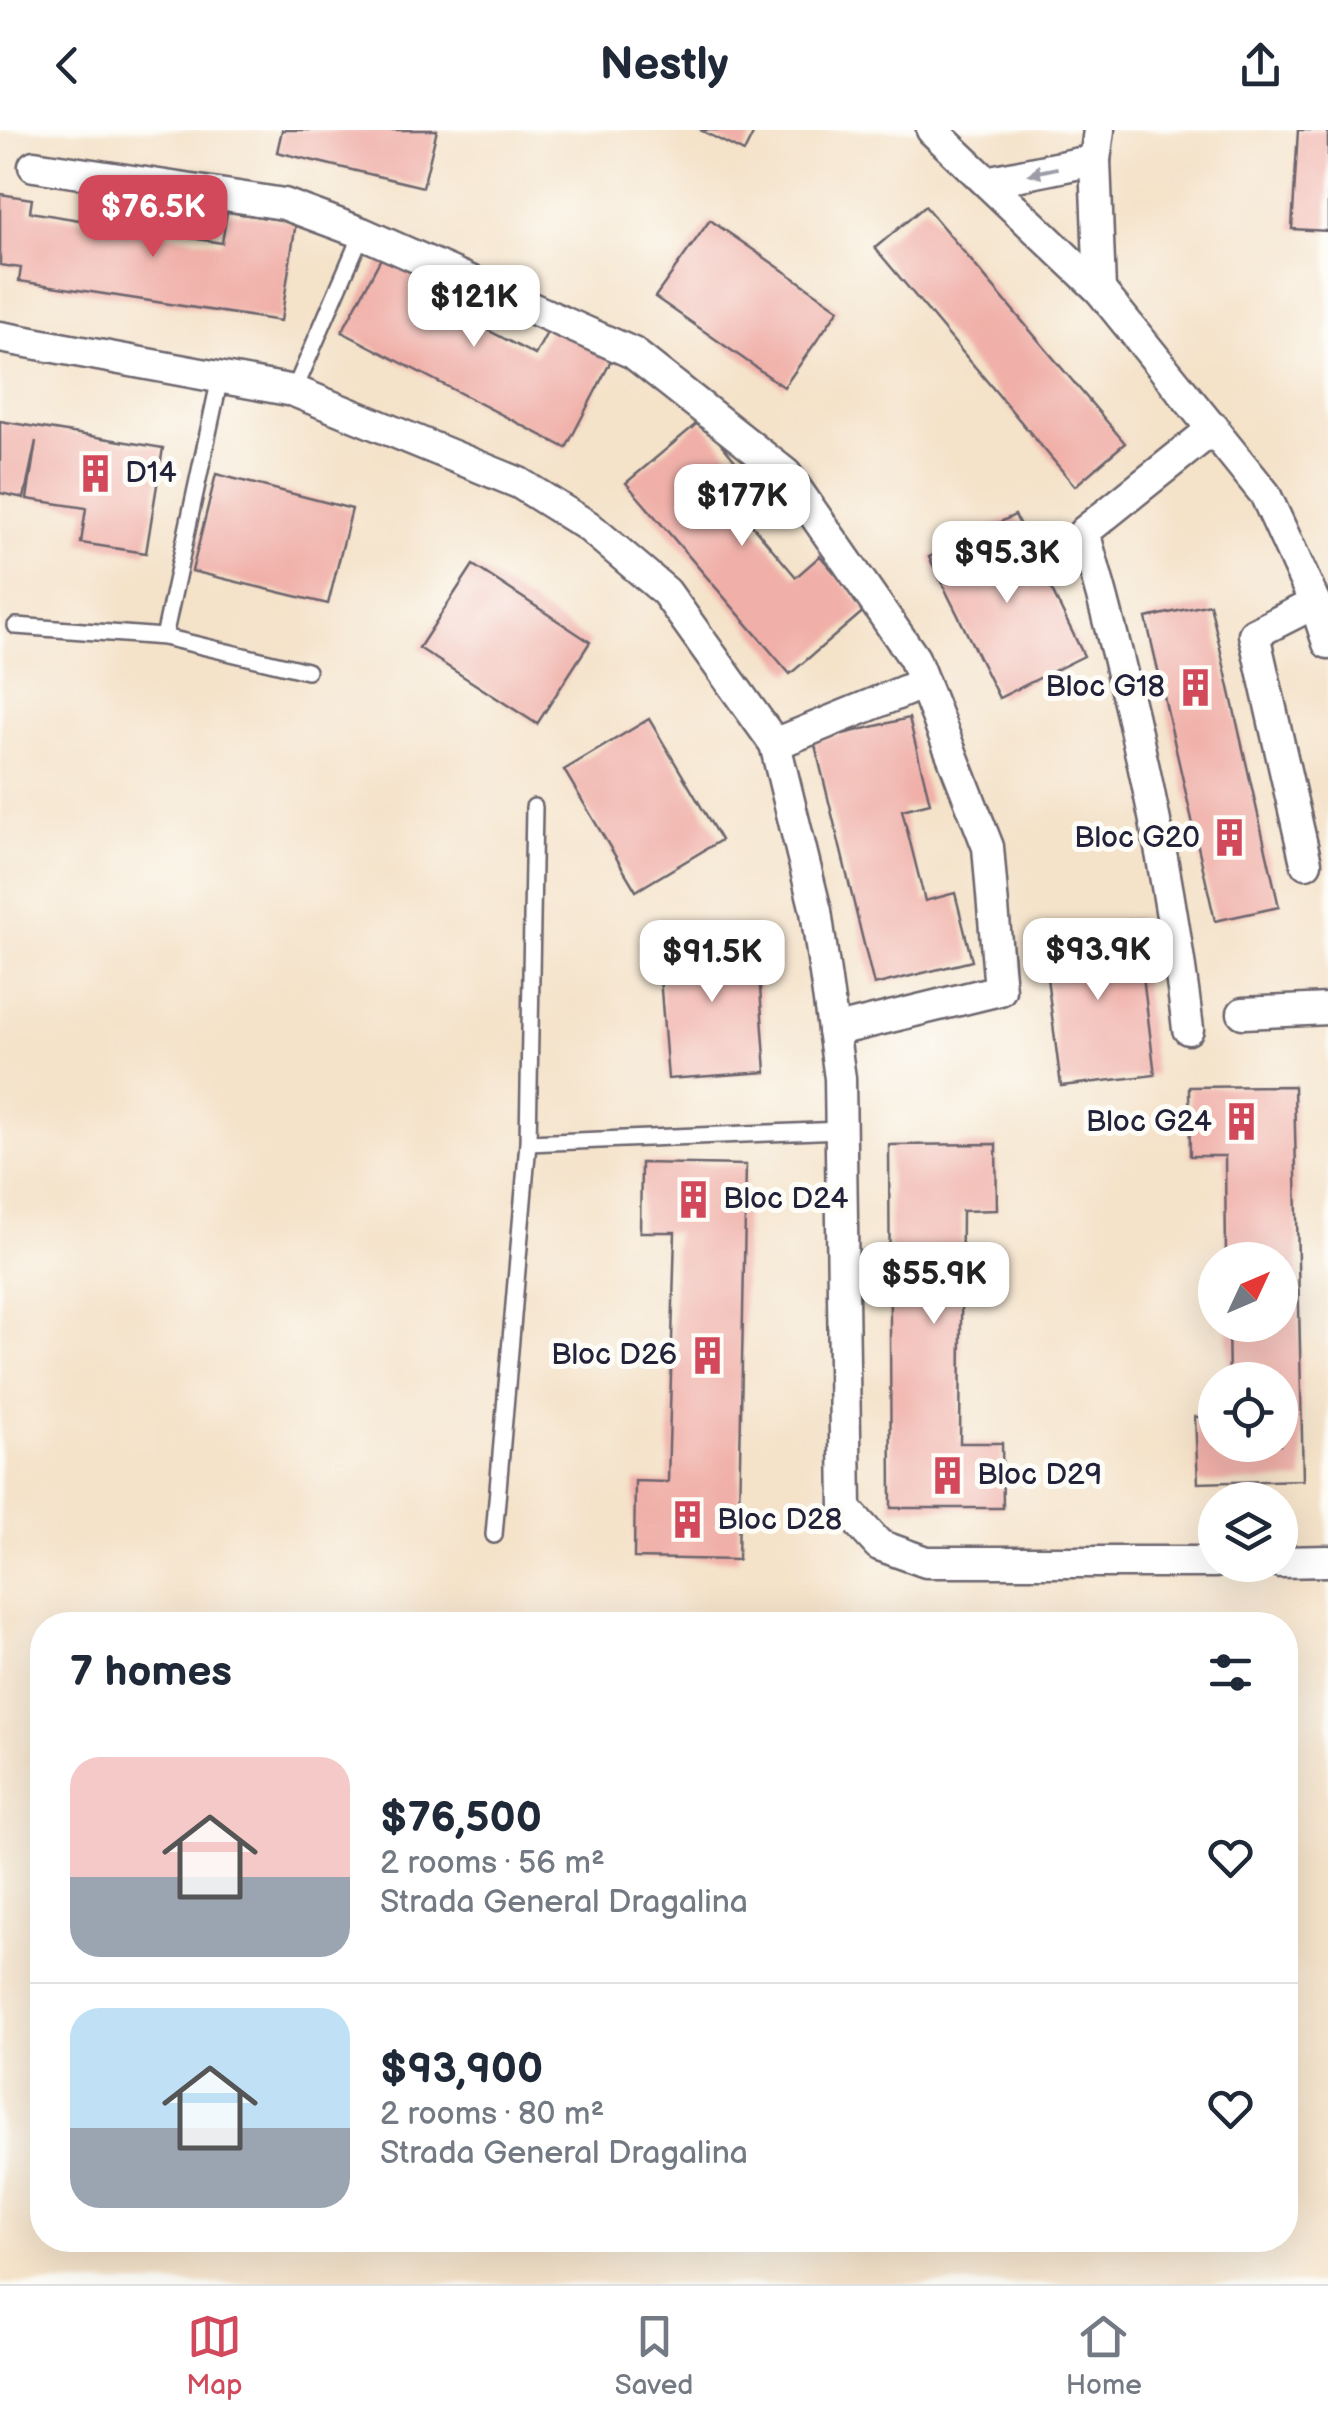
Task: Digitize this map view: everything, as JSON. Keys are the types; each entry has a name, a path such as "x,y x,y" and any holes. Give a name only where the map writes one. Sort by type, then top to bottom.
{"street":[{"path":"932,130 991,182 1100,290 1265,494 1315,603 1328,643"},
{"path":"991,182 1097,145 1100,290"},
{"path":"34,166 284,204 362,234 633,353 786,474 914,658 988,847 1000,990 833,1031"},
{"path":"0,337 294,392 519,483 588,526 666,592 775,744 816,911 833,1031 840,1130 846,1509 879,1545 926,1562 1198,1562"},
{"path":"1188,1028 1177,940 1119,653 1084,532 1214,428"},
{"path":"1306,863 1254,634 1315,603"},
{"path":"775,744 924,683"},
{"path":"1243,1013 1328,1008"},
{"path":"1298,1562 1328,1562"}],"lane":[{"path":"294,392 362,234"},
{"path":"164,637 220,378"},
{"path":"16,626 164,637 307,671"},
{"path":"494,1535 528,1143 534,808"},
{"path":"528,1143 840,1130"}],"building":[{"path":"282,130 437,130 423,187 277,152"},
{"path":"700,130 755,130 744,152"},
{"path":"1298,130 1328,130 1328,231 1292,229"},
{"path":"0,194 32,199 30,212 222,243 227,212 296,222 281,321 19,281 21,268 0,265"},
{"path":"925,206 1125,443 1075,486 875,248"},
{"path":"710,220 839,309 784,387 655,297"},
{"path":"388,245 465,286 452,311 535,355 550,327 612,359 566,448 342,332"},
{"path":"701,420 757,487 735,505 796,577 820,556 866,609 790,674 626,483"},
{"name":"D14","path":"0,421 163,448 146,553 81,543 86,508 27,499 36,441 24,498 0,493"},
{"path":"216,474 352,509 328,604 192,571"},
{"path":"1015,515 1084,656 999,698 929,557"},
{"path":"473,565 590,642 537,724 419,648"},
{"path":"1210,604 1279,907 1215,921 1146,618"},
{"path":"909,718 930,803 902,810 925,901 955,893 972,961 874,985 814,741"},
{"path":"649,719 721,840 636,891 564,770"},
{"path":"1136,919 1155,1075 1061,1086 1041,931"},
{"path":"756,932 766,1072 668,1079 657,939"},
{"name":"Bloc G24","path":"1294,1086 1298,1242 1226,1242 1225,1156 1190,1156 1189,1087"},
{"path":"996,1144 997,1210 962,1211 960,1443 1002,1443 1003,1508 891,1508 889,1145"},
{"path":"641,1163 746,1165 738,1560 634,1558 635,1481 668,1482 675,1232 640,1232"},
{"name":"Bloc G24","path":"1298,1261 1303,1480 1198,1483 1195,1417 1198,1462 1298,1462 1298,1362 1229,1362 1228,1342 1298,1342"}],"place":[{"name":"D14","path":"95,473"},
{"name":"Bloc G18","path":"1195,687"},
{"name":"Bloc G20","path":"1230,838"},
{"name":"Bloc G24","path":"1242,1122"},
{"name":"Bloc D24","path":"693,1199"},
{"name":"Bloc D26","path":"707,1355"},
{"name":"Bloc D29","path":"947,1475"},
{"name":"Bloc D28","path":"687,1520"}]}
